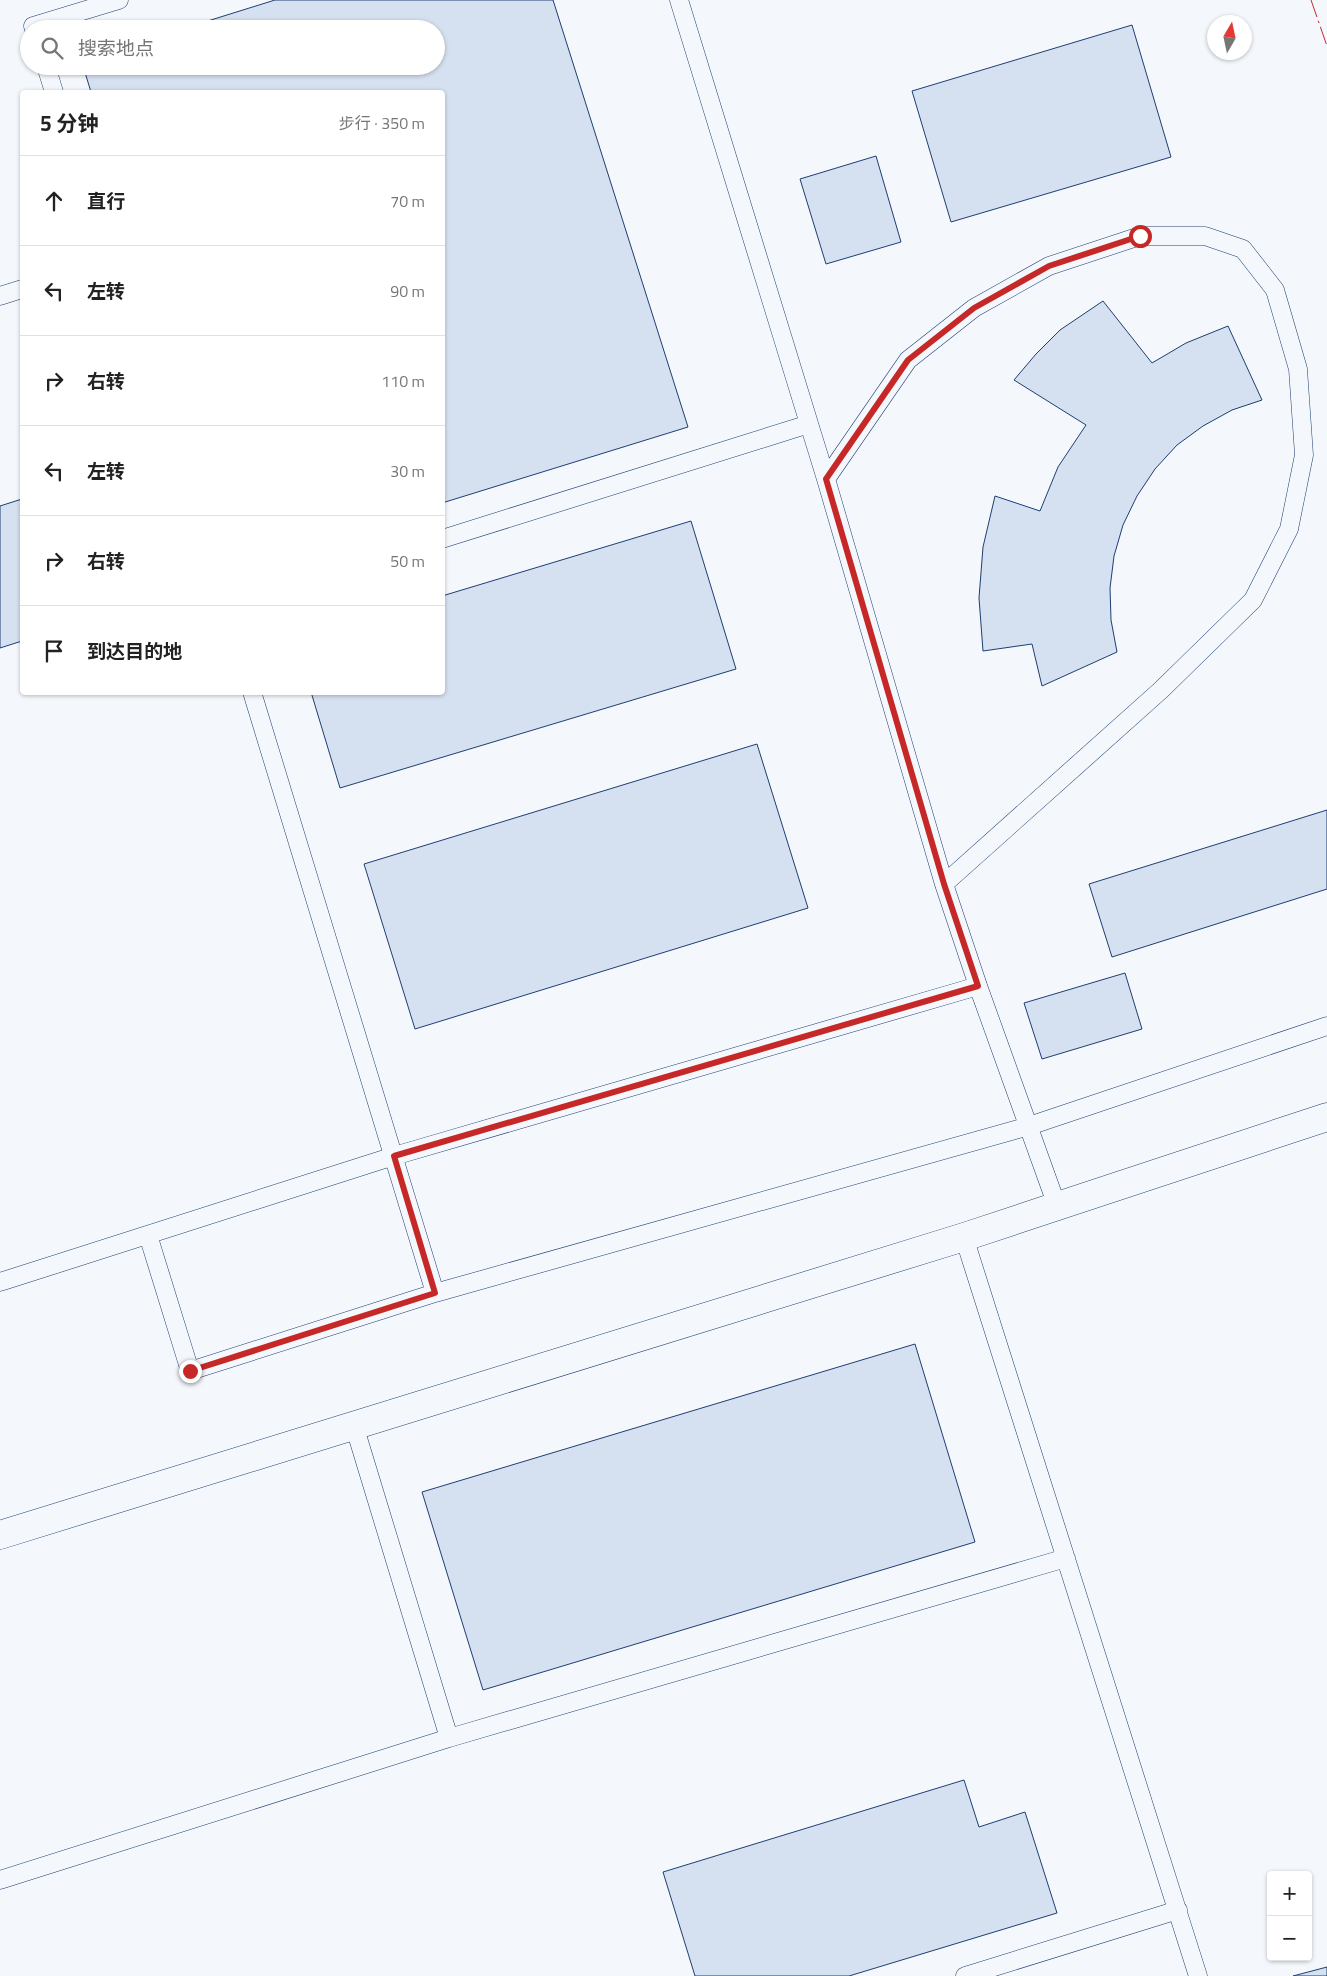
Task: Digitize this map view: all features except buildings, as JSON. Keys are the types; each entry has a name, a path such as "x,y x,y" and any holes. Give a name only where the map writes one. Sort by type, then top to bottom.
{"street":[{"path":"0,1535 964,1237 1327,1117"}],"lane":[{"path":"53,20 119,0"},
{"path":"679,0 826,479 944,884 978,986 1057,1206"},
{"path":"49,75 53,90"},
{"path":"826,479 908,360 974,308 1049,266 1140,236 1205,236 1243,249 1275,290 1298,369 1304,455 1289,529 1253,600 1161,690 944,884"},
{"path":"0,296 20,290"},
{"path":"445,538 809,424"},
{"path":"253,695 435,1293"},
{"path":"0,1282 394,1156 978,986"},
{"path":"148,1235 190,1371 435,1293 1029,1126 1327,1026"},
{"path":"964,1237 1198,1976"},
{"path":"354,1426 450,1738"},
{"path":"0,1880 450,1738 1066,1558"},
{"path":"965,1976 1178,1910"}],"power":[{"path":"1311,0 1327,46"}],"route":[{"path":"190,1371 435,1293 394,1156 978,986 944,884 826,479 908,360 974,308 1049,266 1140,236"}]}
